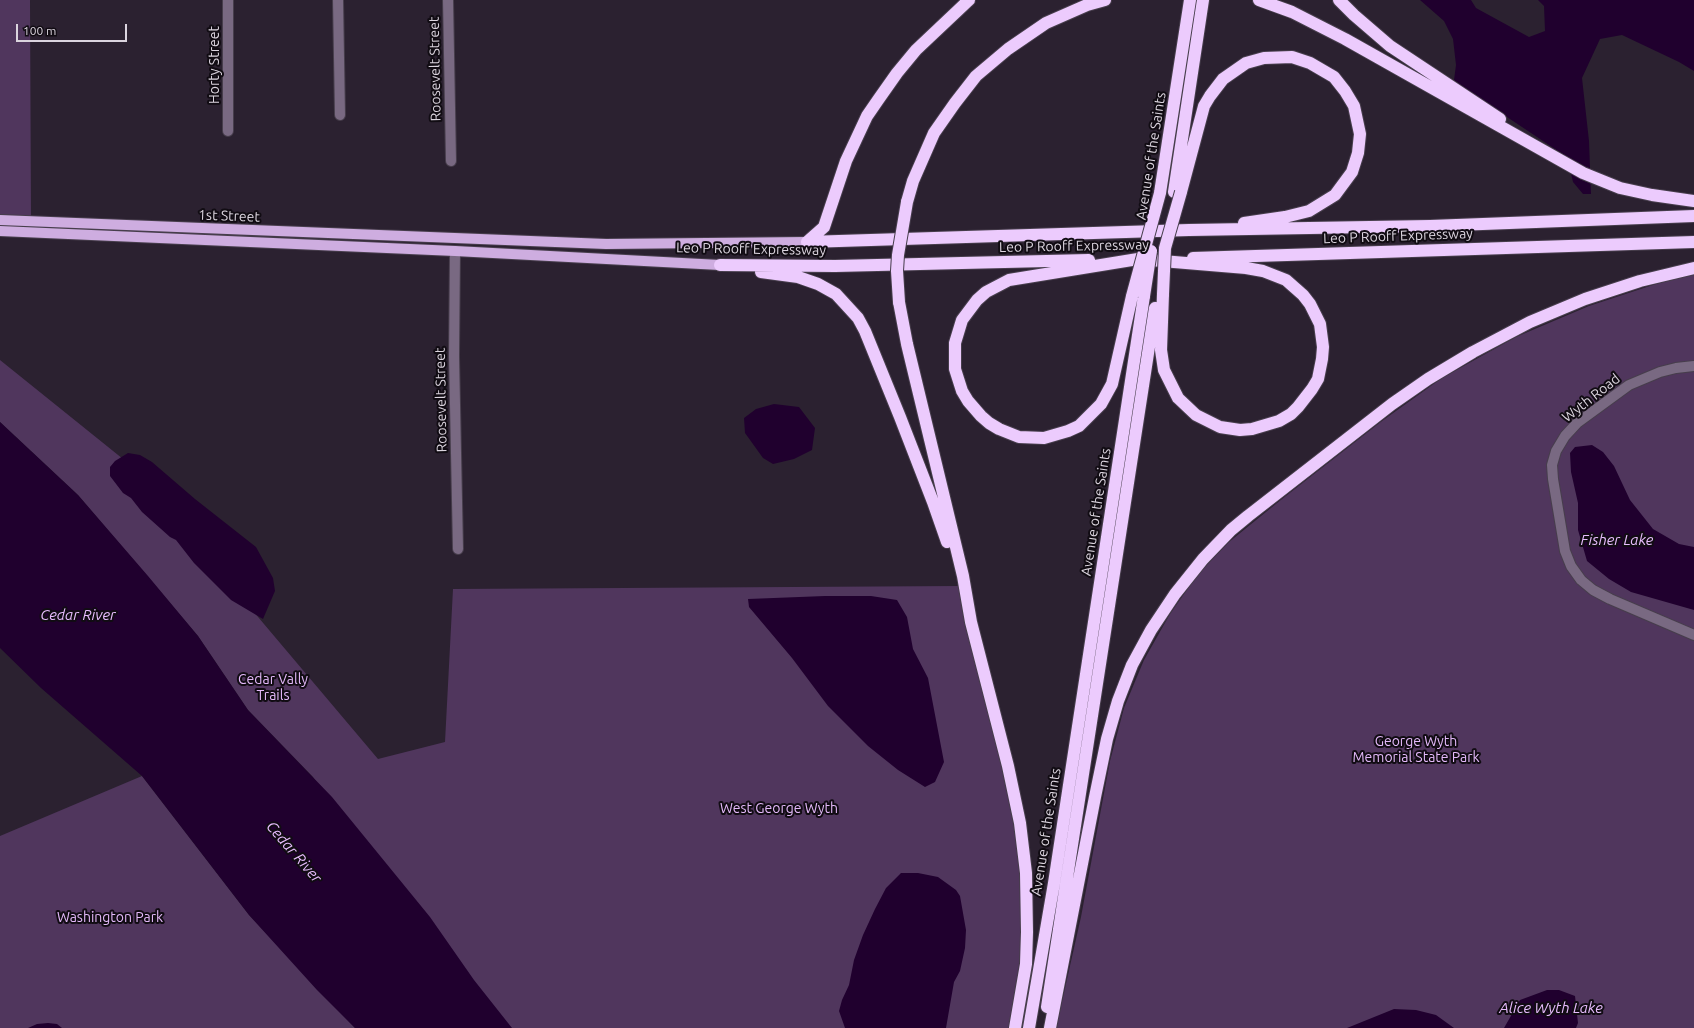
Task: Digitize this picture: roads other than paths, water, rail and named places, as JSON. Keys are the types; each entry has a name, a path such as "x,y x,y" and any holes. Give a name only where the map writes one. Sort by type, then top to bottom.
{"highway":[{"path":"807,242 824,227 846,161 867,116 881,95 896,73 916,50 969,0"},
{"path":"1015,1028 1026,964 1027,903 1024,855 1014,795 907,344 899,302 897,271 898,255 907,202 913,181 934,133 954,103 976,76 1008,49 1046,23 1064,14 1105,0"},
{"name":"Avenue of the Saints","path":"1029,1028 1056,868 1190,0"},
{"name":"Avenue of the Saints","path":"1043,1028 1160,295 1165,248 1178,192 1203,0"},
{"path":"1259,0 1292,12 1318,24 1564,164 1620,188 1652,195 1694,201"},
{"path":"1339,0 1372,31 1409,58 1564,164"},
{"path":"1178,192 1204,106 1223,79 1246,63 1274,56 1292,57 1310,63 1334,77 1346,91 1354,106 1360,134 1356,162 1347,180 1328,201 1298,215 1189,230"},
{"path":"1160,193 1132,296 1112,384 1101,404 1079,426 1068,431 1044,438 1019,436 999,430 989,423 968,401 962,391 955,369 955,343 962,320 977,300 986,292 1009,280 1138,259 1246,268 1263,271 1286,280 1303,295 1310,304 1320,324 1323,347 1318,379 1312,389 1291,414 1279,421 1252,429 1240,430 1220,427 1196,415 1178,398 1164,370 1161,350 1160,295"},
{"name":"Leo P Rooff Expressway","path":"807,242 1189,230 1430,226 1694,216"},
{"name":"Leo P Rooff Expressway","path":"720,265 835,266 1138,259 1694,242"},
{"path":"720,265 809,280 836,294 858,318 868,338 928,487 944,531 972,622"},
{"path":"1050,1028 1107,739 1118,700 1140,648 1186,579 1231,530 1392,404 1428,379 1505,334 1556,310 1612,289 1694,268"}],"main road":[{"name":"1st Street","path":"0,220 456,239"},
{"name":"1st Street","path":"0,231 455,251"},
{"name":"Leo P Rooff Expressway","path":"456,239 606,244 807,242"},
{"name":"Leo P Rooff Expressway","path":"455,251 720,265"}],"street":[{"name":"Horty Street","path":"228,0 228,131"},
{"path":"338,0 340,115"},
{"name":"Roosevelt Street","path":"448,0 451,161"},
{"name":"Roosevelt Street","path":"455,251 454,349 458,549"},
{"name":"Wyth Road","path":"1694,366 1660,372 1629,385 1577,424 1565,436 1556,450 1552,465 1565,550 1571,566 1581,580 1593,590 1612,600 1694,636"}],"water":[{"path":"1420,0 1471,0 1476,8 1529,37 1545,31 1544,6 1538,0 1694,0 1694,71 1679,62 1622,35 1600,39 1582,78 1589,141 1591,194 1583,194 1573,182 1567,157 1468,91 1454,80 1456,65 1453,39 1444,21"},
{"path":"774,404 799,407 815,428 812,450 794,459 773,464 763,458 745,433 744,418 756,409"},
{"name":"Cedar River","path":"0,422 78,495 148,576 198,636 248,710 332,797 430,917 474,980 512,1028 355,1028 317,990 249,915 142,776 41,688 0,648"},
{"name":"Fisher Lake","path":"1592,445 1603,452 1614,466 1630,500 1653,529 1679,544 1694,547 1694,610 1631,592 1609,579 1587,561 1578,530 1578,503 1571,472 1570,453 1575,447"},
{"path":"128,453 140,455 152,462 195,499 256,547 273,578 275,591 263,619 231,600 194,563 176,540 170,537 142,512 131,498 123,493 110,476 110,467 115,461"},
{"path":"871,596 897,600 907,617 913,649 928,678 944,762 935,782 925,787 898,770 868,746 828,706 792,658 749,607 748,599"},
{"path":"901,873 918,873 938,877 956,890 960,896 966,930 965,948 960,971 954,982 946,1028 845,1028 839,1011 849,985 854,960 863,935 886,888"},
{"name":"Alice Wyth Lake","path":"1547,990 1559,990 1575,996 1578,1023 1576,1028 1504,1028 1520,1000"},
{"path":"1394,1009 1416,1010 1436,1015 1454,1028 1347,1028"},
{"path":"37,1024 57,1024 62,1028 28,1028"}],"park label":[{"name":"Cedar Vally Trails","path":"273,688"},
{"name":"George Wyth Memorial State Park","path":"1416,750"},
{"name":"West George Wyth","path":"779,808"},
{"name":"Washington Park","path":"110,917"}]}
